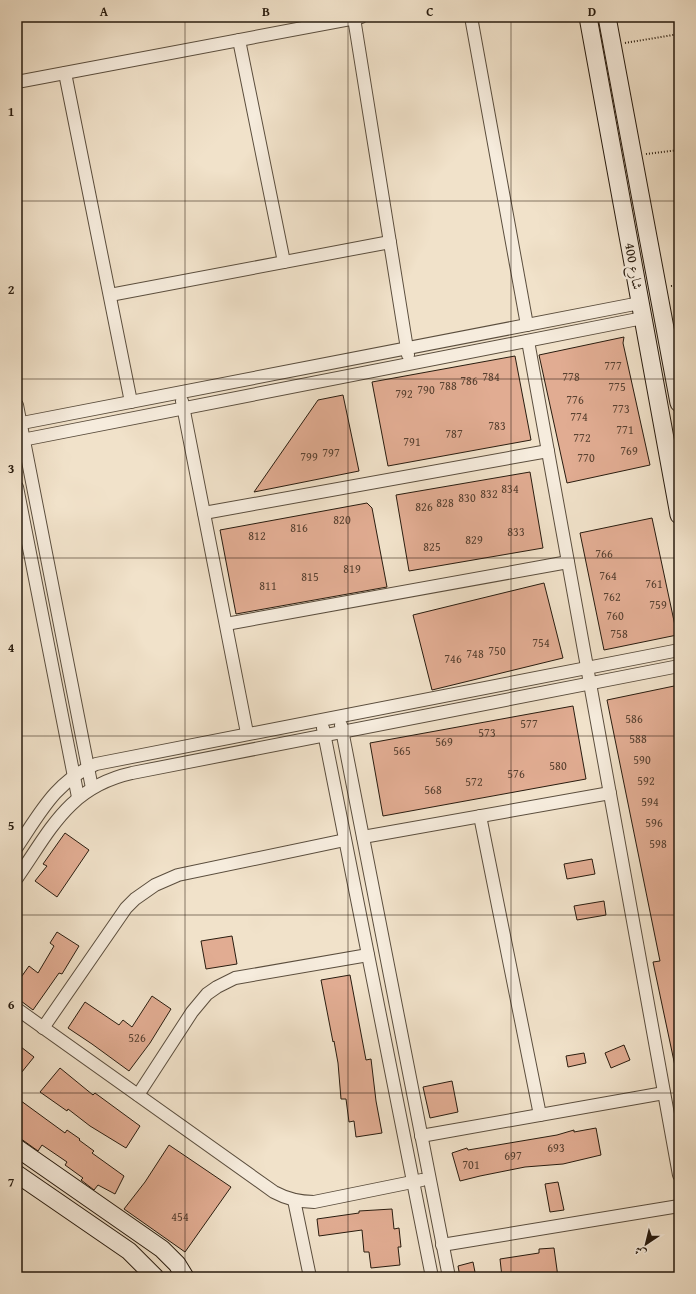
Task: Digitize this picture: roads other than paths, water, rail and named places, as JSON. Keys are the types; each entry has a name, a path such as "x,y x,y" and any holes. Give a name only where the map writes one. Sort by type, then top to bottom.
{"street":[{"path":"471,17 526,325"},
{"path":"17,82 357,18 390,242 410,364"},
{"path":"589,21 607,20"},
{"name":"شارع 400","path":"607,20 679,403"},
{"name":"شارع 400","path":"589,21 679,515"},
{"path":"239,40 284,262"},
{"path":"65,72 131,402"},
{"path":"110,295 390,242"},
{"path":"19,424 526,325 642,311"},
{"path":"20,441 528,341 642,311"},
{"path":"528,341 679,1176"},
{"path":"181,392 247,734"},
{"path":"17,405 20,441 92,788"},
{"path":"204,513 548,451"},
{"path":"17,487 21,526 78,797"},
{"path":"226,624 568,562"},
{"path":"17,847 58,790 74,775 88,767 108,761 679,650"},
{"path":"17,878 63,812 78,797 92,788 119,776 679,666"},
{"path":"340,715 448,1277"},
{"path":"321,719 432,1277"},
{"path":"363,837 610,793"},
{"path":"480,816 540,1115"},
{"path":"43,1028 126,908 135,899 155,885 184,873 345,840"},
{"path":"138,1095 199,1002 217,987 244,976 368,955"},
{"path":"17,1009 274,1192 294,1200 314,1202 429,1178"},
{"path":"421,1136 664,1093"},
{"path":"17,1148 162,1249 177,1264 185,1277"},
{"path":"17,1174 129,1251 155,1277"},
{"path":"294,1200 310,1277"},
{"path":"442,1245 679,1206"}]}
